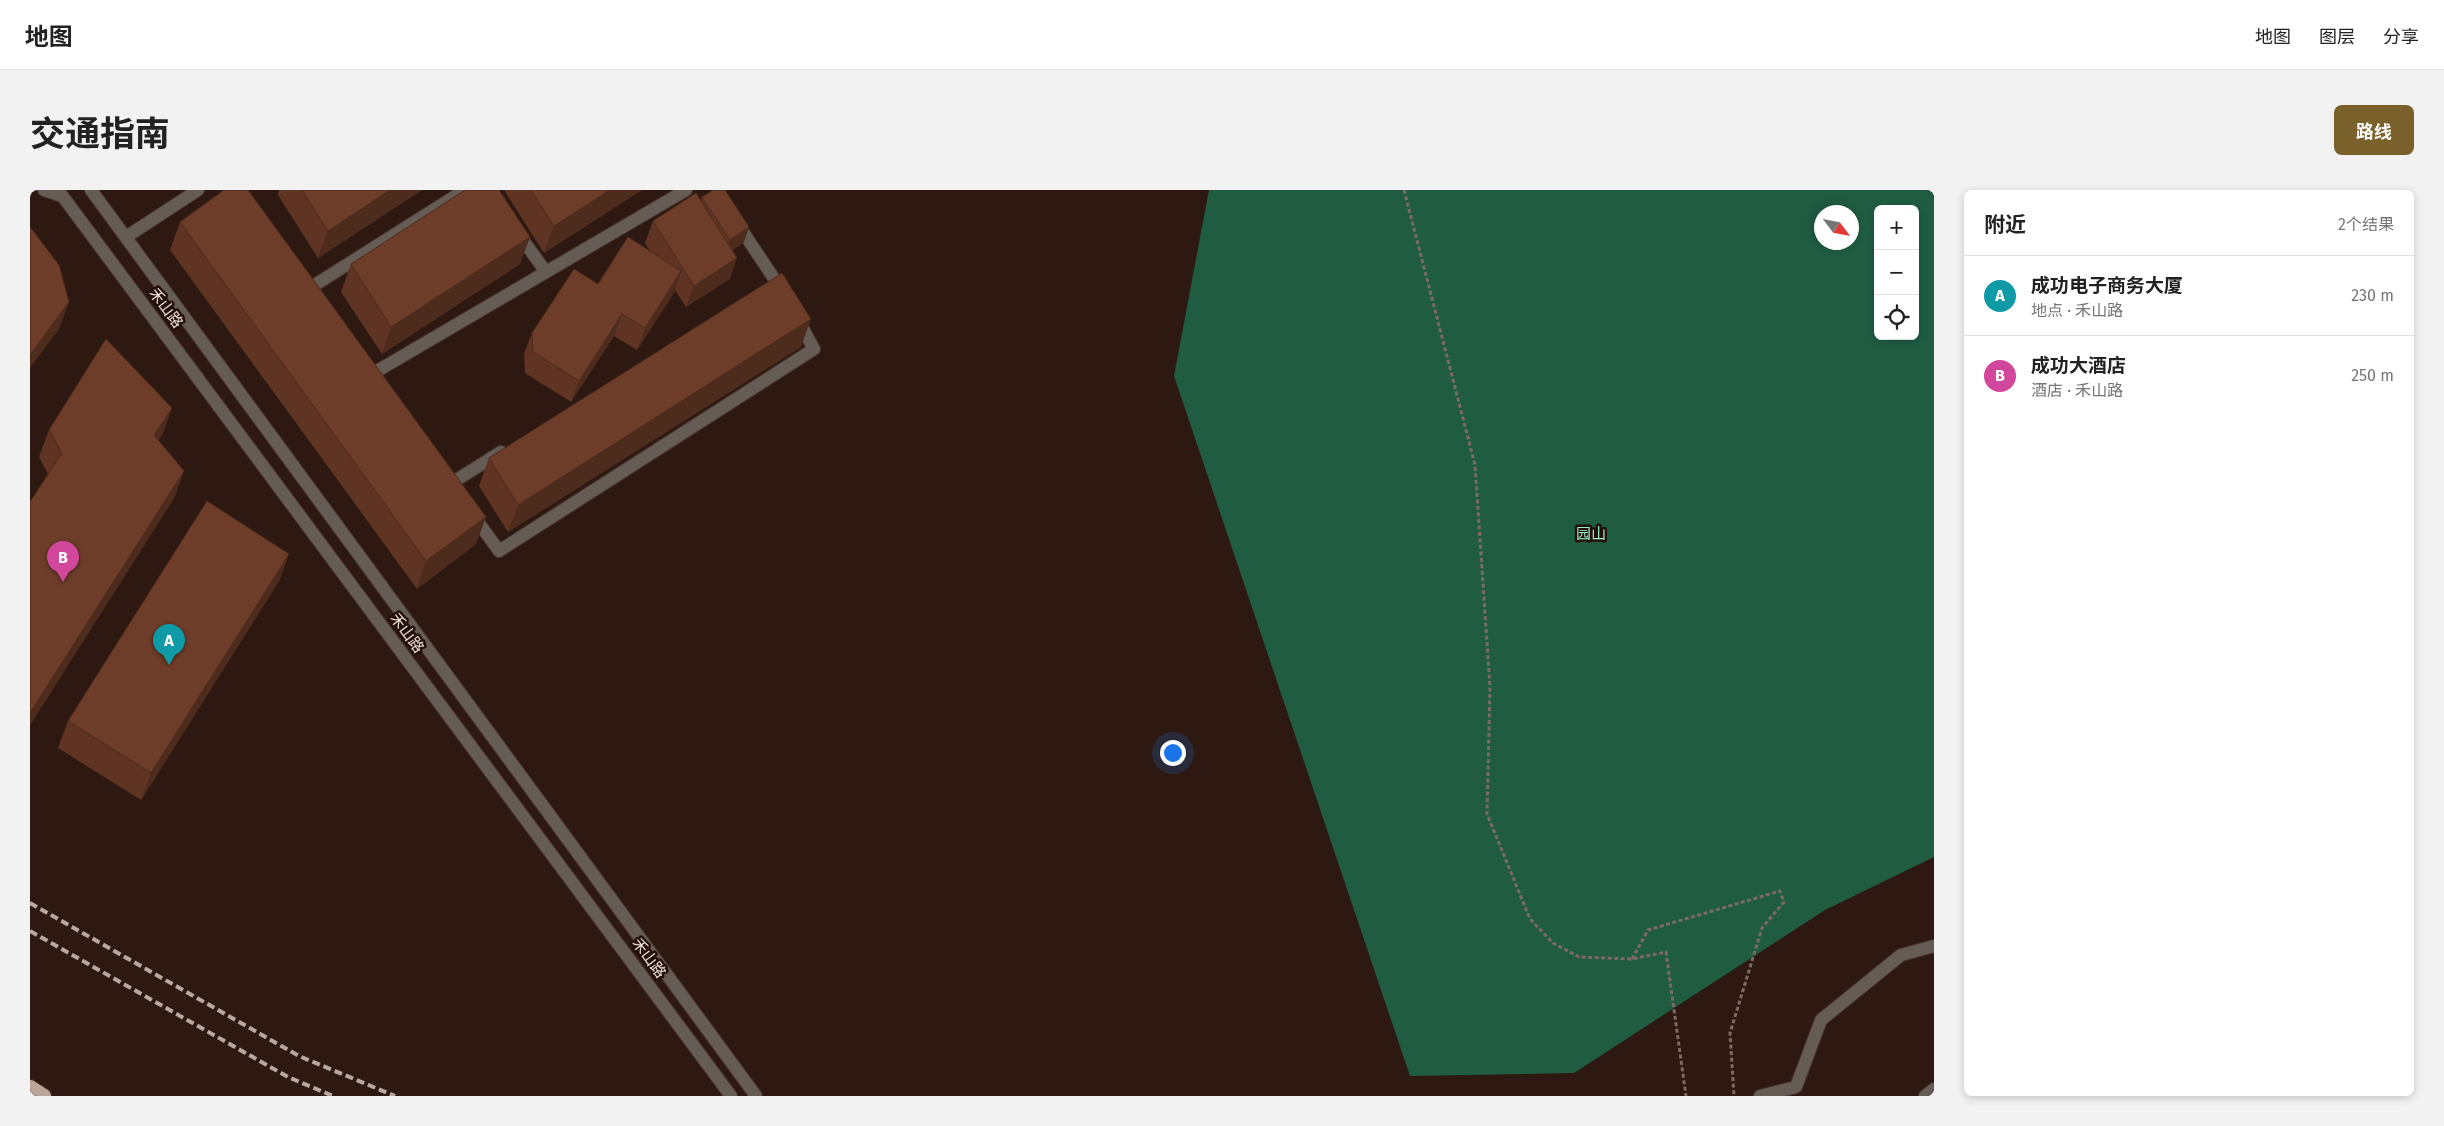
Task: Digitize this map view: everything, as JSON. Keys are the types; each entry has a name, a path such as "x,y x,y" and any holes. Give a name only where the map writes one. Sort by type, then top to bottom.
{"highway":[{"path":"30,1087 44,1096"}],"street":[{"path":"44,190 60,193"},
{"name":"禾山路","path":"91,190 756,1096"},
{"path":"126,237 198,190"},
{"path":"310,288 465,190"},
{"path":"372,374 686,190"},
{"name":"禾山路","path":"60,193 731,1096"},
{"path":"466,507 499,552 814,350 791,306 771,281 731,214"},
{"path":"508,220 546,272"},
{"path":"450,484 509,447"},
{"path":"1760,1096 1796,1087 1821,1020 1901,955 1934,946"},
{"path":"1925,1096 1934,1089"}],"path":[{"path":"1404,190 1475,465 1490,687 1487,814 1530,919 1553,943 1580,957 1632,959 1666,952 1686,1096"},
{"path":"1632,959 1648,930 1780,891 1784,902 1762,928 1730,1033 1734,1096"}],"green space":[{"name":"园山","path":"1209,190 1934,190 1934,857 1825,910 1574,1073 1410,1076 1174,376"}],"building":[{"path":"224,190 248,190 486,517 426,561 180,222"},
{"path":"302,190 390,190 328,231"},
{"path":"465,190 499,190 530,237 391,327 351,264"},
{"path":"531,190 610,190 554,226"},
{"path":"713,190 725,190 749,227 730,240 702,197"},
{"path":"696,193 737,258 694,286 653,221"},
{"path":"30,227 59,265 69,302 30,355"},
{"path":"628,237 681,271 645,328 622,314 579,381 533,352 532,333 574,269 598,284"},
{"path":"782,273 811,319 518,505 489,458"},
{"path":"106,339 172,408 154,435 184,471 30,713 30,502 62,453 49,430"},
{"path":"207,501 289,554 151,773 68,721"}],"railway":[{"path":"30,903 299,1056 395,1096"},
{"path":"30,931 288,1077 333,1096"}],"place":[{"name":"成功大酒店","path":"63,582"},
{"name":"成功电子商务大厦","path":"169,665"}]}
